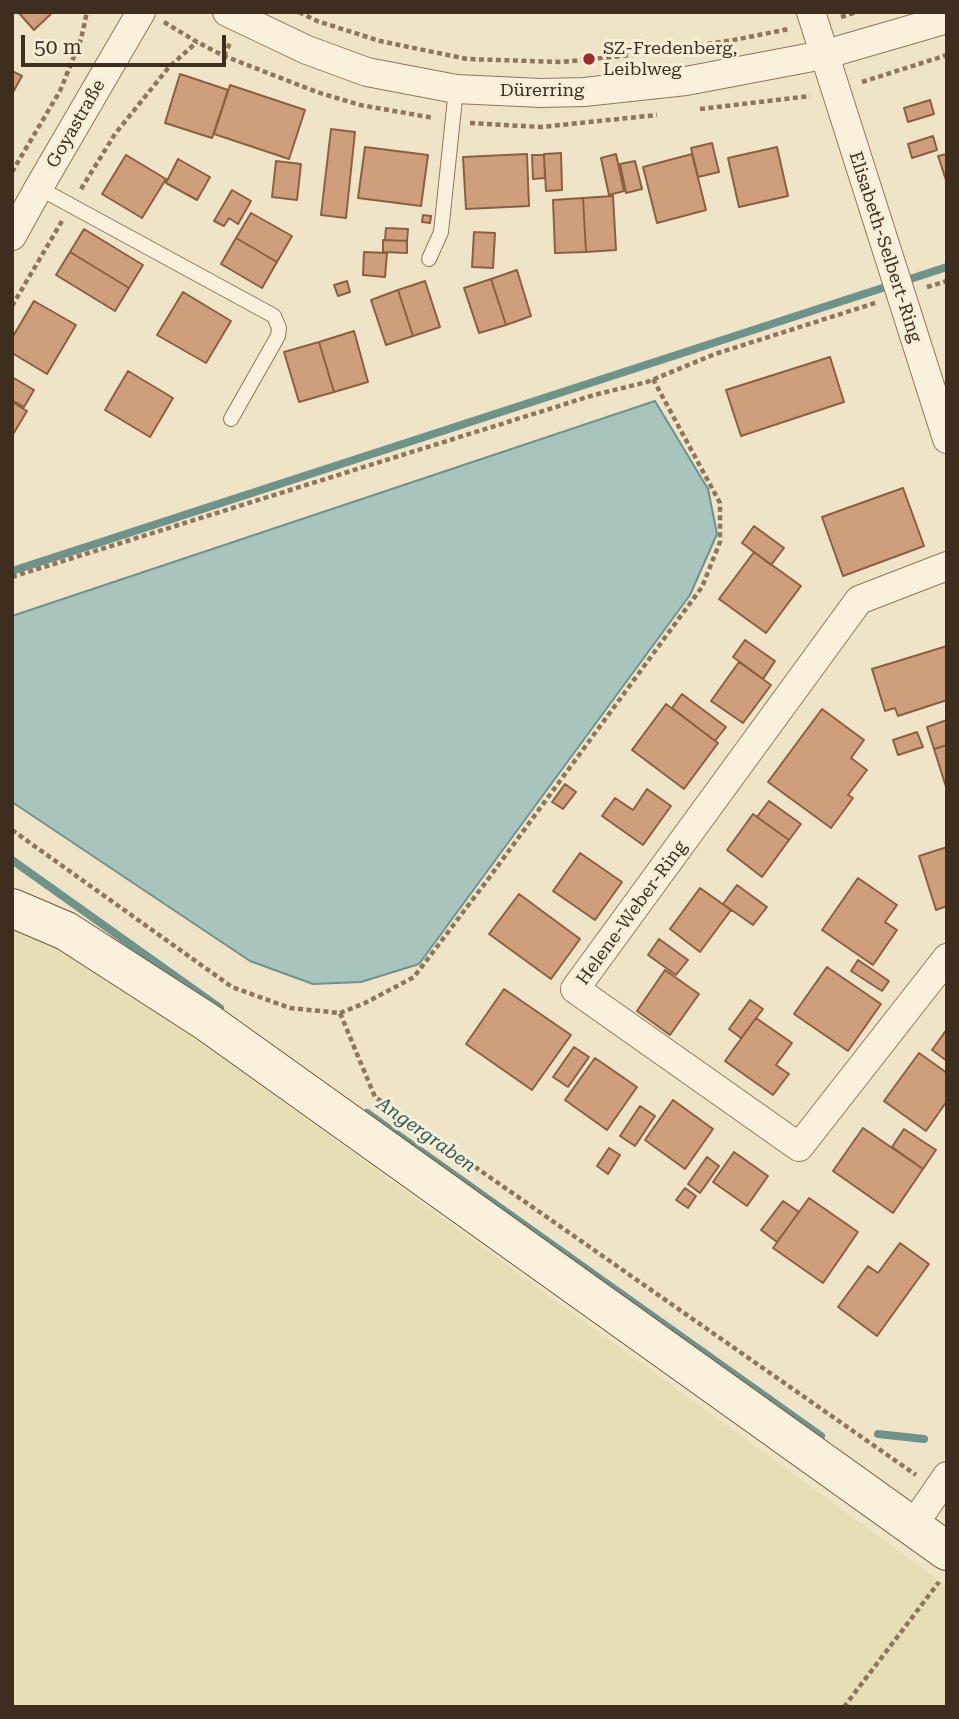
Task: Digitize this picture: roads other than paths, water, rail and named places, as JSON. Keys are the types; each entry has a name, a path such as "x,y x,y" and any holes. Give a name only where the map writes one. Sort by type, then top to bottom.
{"street":[{"name":"Goyastraße","path":"12,236 141,12"},
{"name":"Dürerring","path":"228,12 306,50 367,72 456,89 541,93 584,92 686,81 824,55 947,19"},
{"name":"Elisabeth-Selbert-Ring","path":"812,18 946,433"},
{"name":"Helene-Weber-Ring","path":"947,566 859,600 575,989 799,1147 947,958"},
{"path":"12,908 66,931 206,1022 912,1527 943,1567"},
{"path":"912,1527 942,1483"}],"lane":[{"path":"429,259 441,232 456,89"},
{"path":"39,188 274,316 279,328 278,336 231,419"}],"water":[{"path":"655,401 708,489 717,534 690,595 419,964 361,982 313,984 250,961 12,802 12,616"}],"waterway":[{"path":"12,571 947,267"},
{"name":"Angergraben","path":"12,860 220,1008"},
{"name":"Angergraben","path":"367,1113 821,1436"},
{"name":"Angergraben","path":"878,1434 924,1439"}],"place":[{"name":"SZ-Fredenberg, Leiblweg","path":"589,59"}]}
